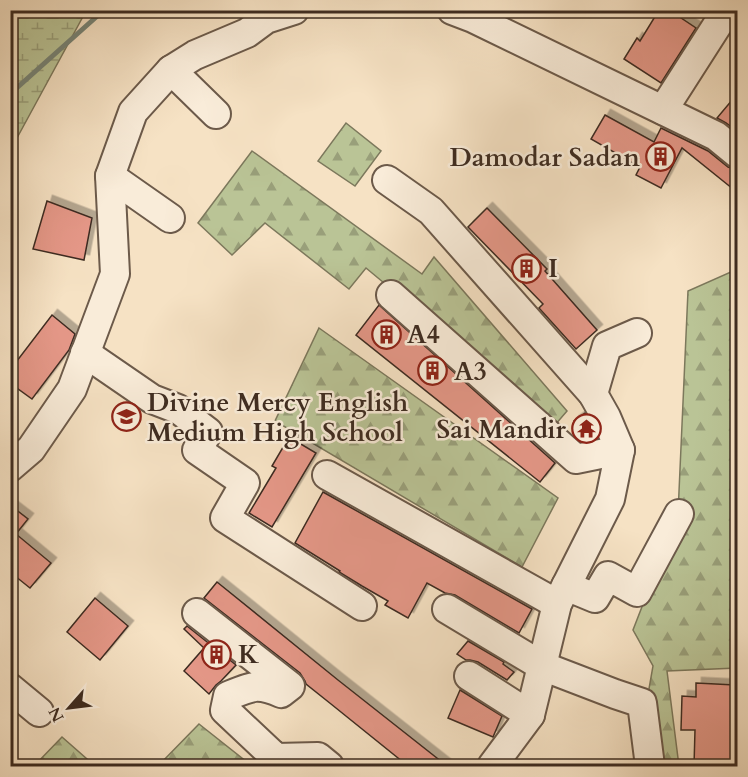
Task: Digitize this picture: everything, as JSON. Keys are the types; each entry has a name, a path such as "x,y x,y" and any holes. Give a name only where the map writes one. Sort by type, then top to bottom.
{"street":[{"path":"10,467 32,449 72,389 115,274 110,176 133,112 171,70 203,51 247,33 260,15 294,10"},
{"path":"452,10 473,18 716,136 738,154"},
{"path":"663,110 718,24"},
{"path":"171,70 216,114"},
{"path":"110,176 170,218"},
{"path":"387,180 431,211 593,394 620,450 610,499 562,595 530,715 492,766"},
{"path":"391,295 576,459 620,450"},
{"path":"593,394 608,346 637,333"},
{"path":"85,353 152,399 178,409 208,432 197,450 244,483 225,518 362,606"},
{"path":"327,475 562,595 595,598 608,576 637,592 679,514"},
{"path":"447,609 542,666 642,703 650,766"},
{"path":"197,614 290,686 281,693 250,686 228,696 225,710 276,758 318,757 329,766"},
{"path":"469,676 530,715"},
{"path":"10,688 39,712"}],"green space":[{"path":"10,11 86,11 11,149"},
{"path":"346,123 381,151 355,186 318,161"},
{"path":"252,151 422,274 434,257 567,411 555,425 366,268 349,289 265,223 232,255 198,223"},
{"path":"733,271 738,294 737,668 667,671 679,766 655,766 646,706 653,666 633,630 678,514 688,291"},
{"path":"319,328 558,498 522,567 275,421"},
{"path":"199,724 252,766 158,766"},
{"path":"62,737 95,766 34,766"}],"building":[{"path":"659,10 669,10 696,28 661,83 624,59 637,38 640,41"},
{"path":"738,93 738,132 717,118"},
{"path":"605,115 654,142 661,128 708,151 728,167 738,170 738,193 682,148 661,188 636,175 640,167 591,139"},
{"path":"47,201 92,218 84,260 33,249"},
{"path":"487,208 547,269 545,271 597,330 576,349 539,308 543,304 468,227"},
{"path":"379,305 555,463 540,482 356,335"},
{"path":"52,315 75,334 69,350 32,399 10,383 10,370"},
{"name":"Sai Mandir","path":"585,413 597,438 585,440 574,421"},
{"path":"289,437 316,453 272,527 249,513 276,468 272,466"},
{"path":"323,492 532,609 519,633 455,595 445,593 427,583 408,618 385,605 388,601 295,543"},
{"path":"10,505 28,519 16,534 51,563 30,588 10,572"},
{"path":"217,582 447,766 408,766 306,684 300,673 204,598"},
{"path":"95,598 128,626 100,660 67,632"},
{"name":"K","path":"187,626 236,665 209,694 184,671 204,648 184,629"},
{"path":"468,641 504,662 503,664 514,672 507,680 478,662 466,660 457,654"},
{"path":"696,683 735,685 734,714 738,714 738,748 733,748 733,766 694,766 695,730 681,730 682,696 696,697"},
{"path":"460,690 502,716 493,737 448,718"}],"waterway":[{"path":"10,94 104,10"}],"place":[{"name":"Damodar Sadan","path":"661,157"},
{"name":"I","path":"527,268"},
{"name":"A4","path":"386,334"},
{"name":"A3","path":"433,371"},
{"name":"Divine Mercy English Medium High School","path":"126,417"},
{"name":"Sai Mandir","path":"587,429"},
{"name":"K","path":"217,654"}]}
